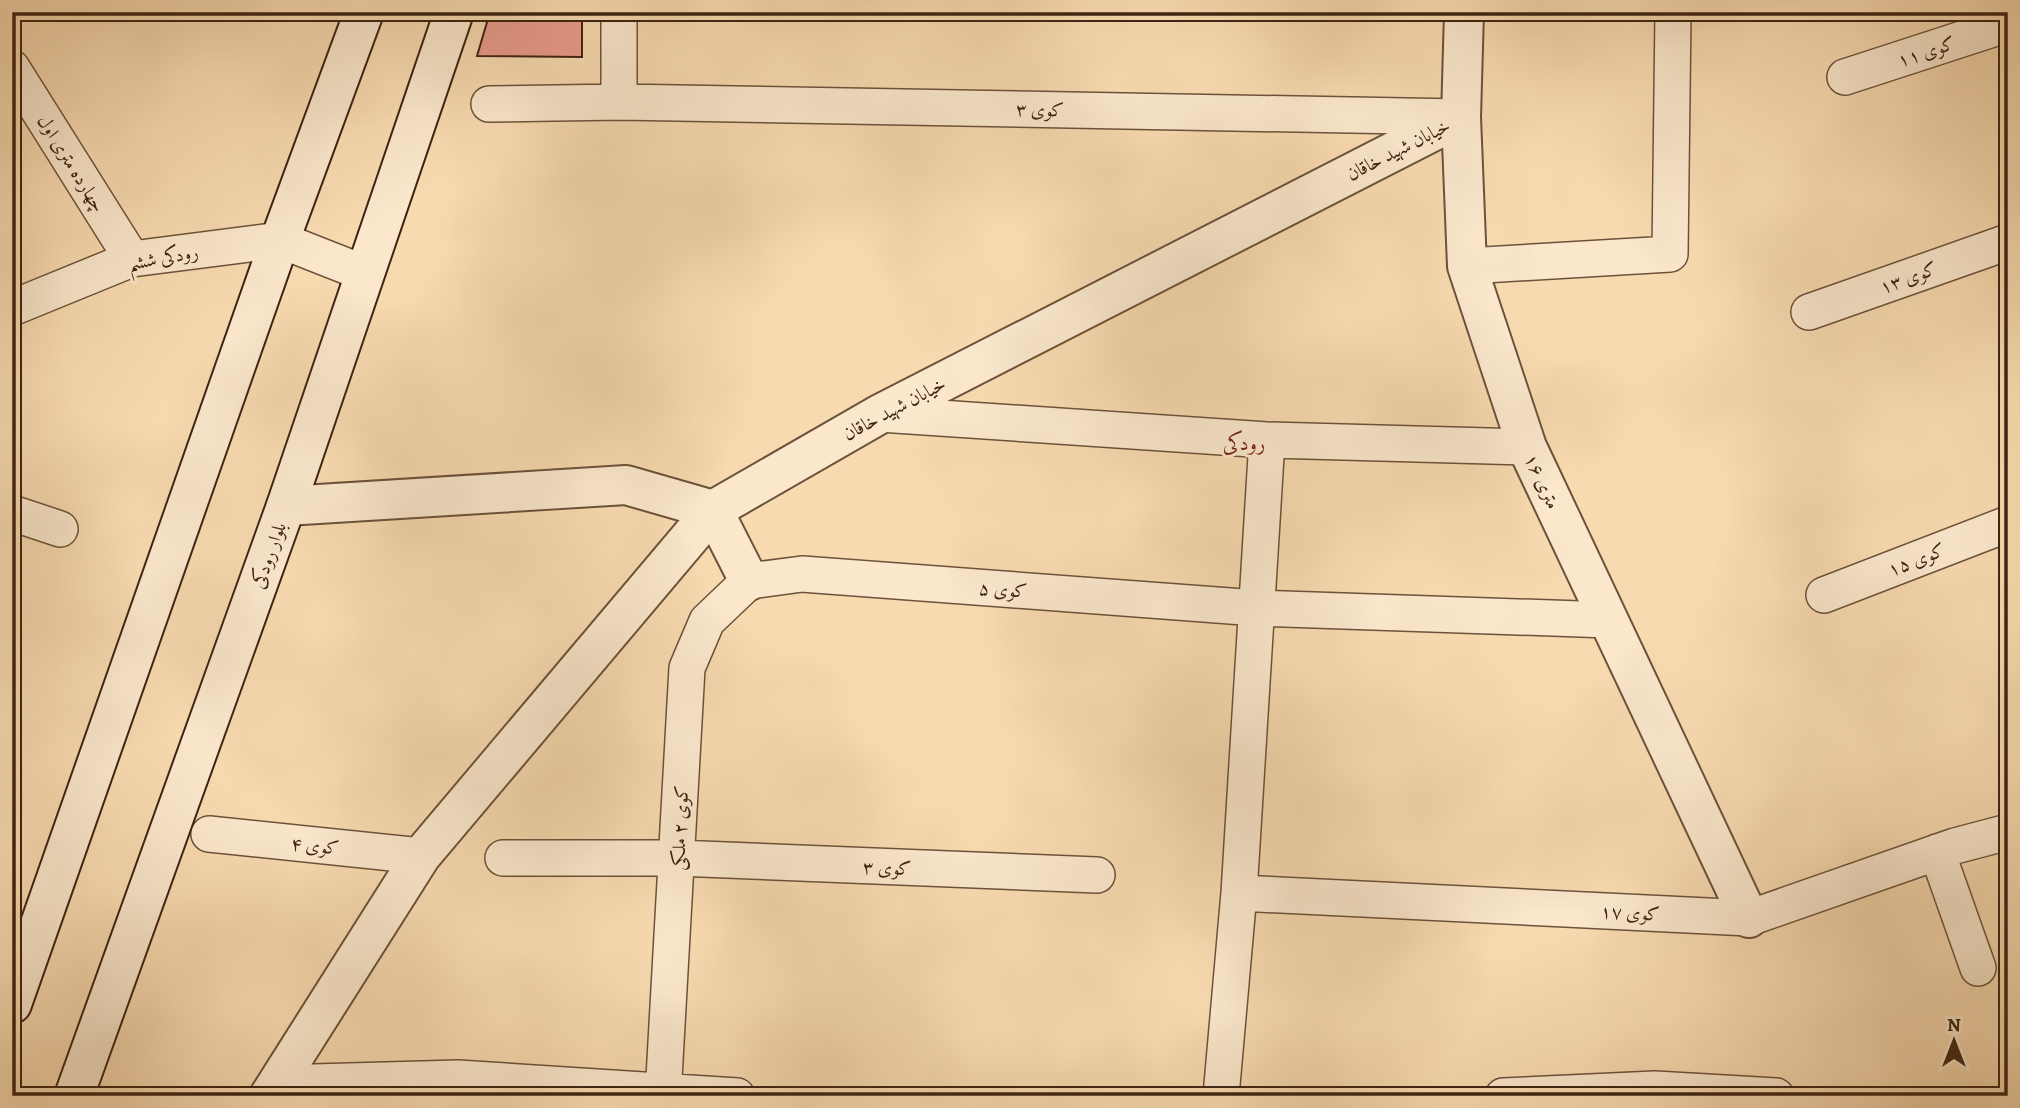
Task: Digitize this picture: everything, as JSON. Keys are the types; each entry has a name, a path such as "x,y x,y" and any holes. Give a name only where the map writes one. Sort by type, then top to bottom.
{"street":[{"path":"12,1004 280,240 364,12"},
{"name":"بلوار رودکی","path":"74,1096 286,506 454,12"},
{"path":"619,12 619,102"},
{"name":"۱۶ متری","path":"1464,12 1461,117 1467,266 1527,447 1749,918"},
{"path":"1467,266 1670,254 1673,12"},
{"name":"کوی ۱۱","path":"1845,77 2008,24"},
{"name":"چهارده متری اول","path":"12,68 132,259"},
{"name":"کوی ۳","path":"489,104 619,102 1461,117"},
{"name":"خیابان شهید خاقان","path":"273,1089 421,856 713,510 880,414 1461,117"},
{"path":"280,240 364,272"},
{"name":"رودکی ششم","path":"12,308 132,259 280,240"},
{"name":"کوی ۱۳","path":"1809,312 2008,242"},
{"path":"880,414 1267,440 1527,447"},
{"path":"1221,1096 1239,893 1267,440"},
{"path":"286,506 626,485 713,510 749,581"},
{"path":"12,513 60,529"},
{"name":"کوی ۱۵","path":"1824,595 2008,524"},
{"name":"کوی ۵","path":"749,581 802,574 1257,608 1609,621"},
{"name":"کوی ۲ ملکی","path":"663,1093 687,668 707,621 749,581"},
{"name":"کوی ۱۷","path":"1239,893 1749,918 1937,852 2008,832"},
{"name":"کوی ۴","path":"209,834 421,856"},
{"path":"1937,852 1978,968"},
{"path":"503,858 677,858"},
{"name":"کوی ۳","path":"677,858 1097,875"},
{"path":"273,1089 458,1087 737,1096"},
{"path":"1503,1096 1655,1089 1776,1096"}],"building":[{"path":"490,12 582,12 582,57 477,56"}],"district":[{"name":"رودکی","path":"1244,443"}]}
